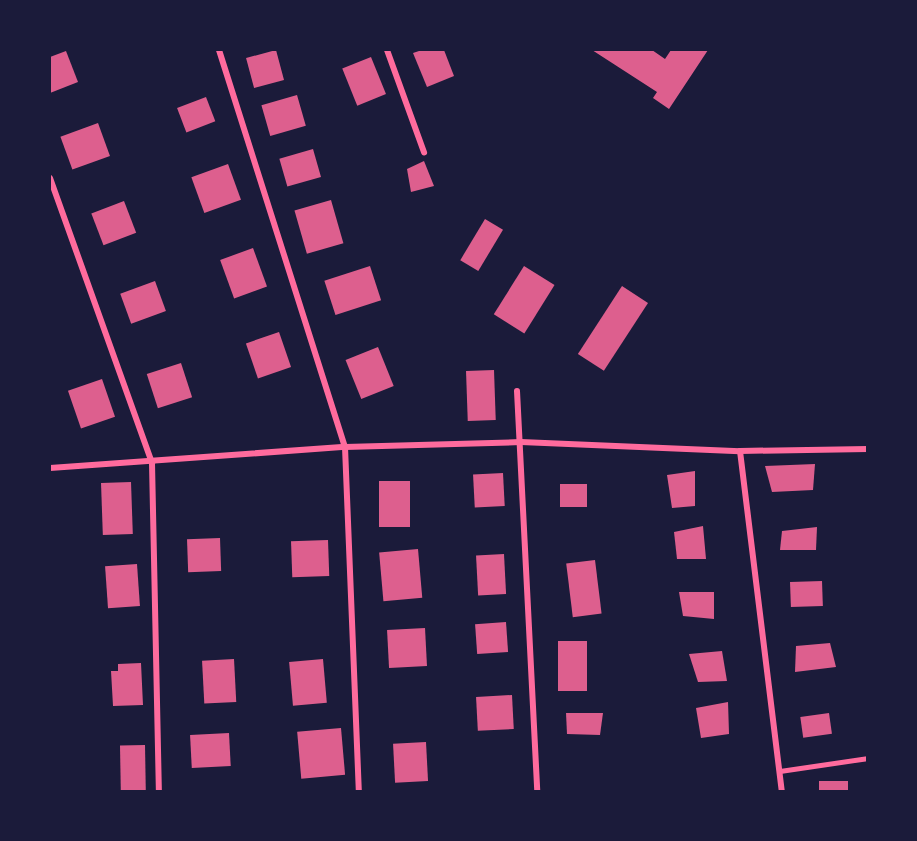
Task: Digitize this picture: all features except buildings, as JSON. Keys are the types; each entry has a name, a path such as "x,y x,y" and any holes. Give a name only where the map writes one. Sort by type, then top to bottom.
{"street":[{"path":"219,50 345,447 359,792"},
{"path":"387,50 424,152"},
{"path":"50,178 152,463 159,792"},
{"path":"517,391 537,792"},
{"path":"50,468 152,463 345,447 521,442 740,451 867,449"},
{"path":"740,451 782,792"}],"lane":[{"path":"780,771 867,758"}]}
